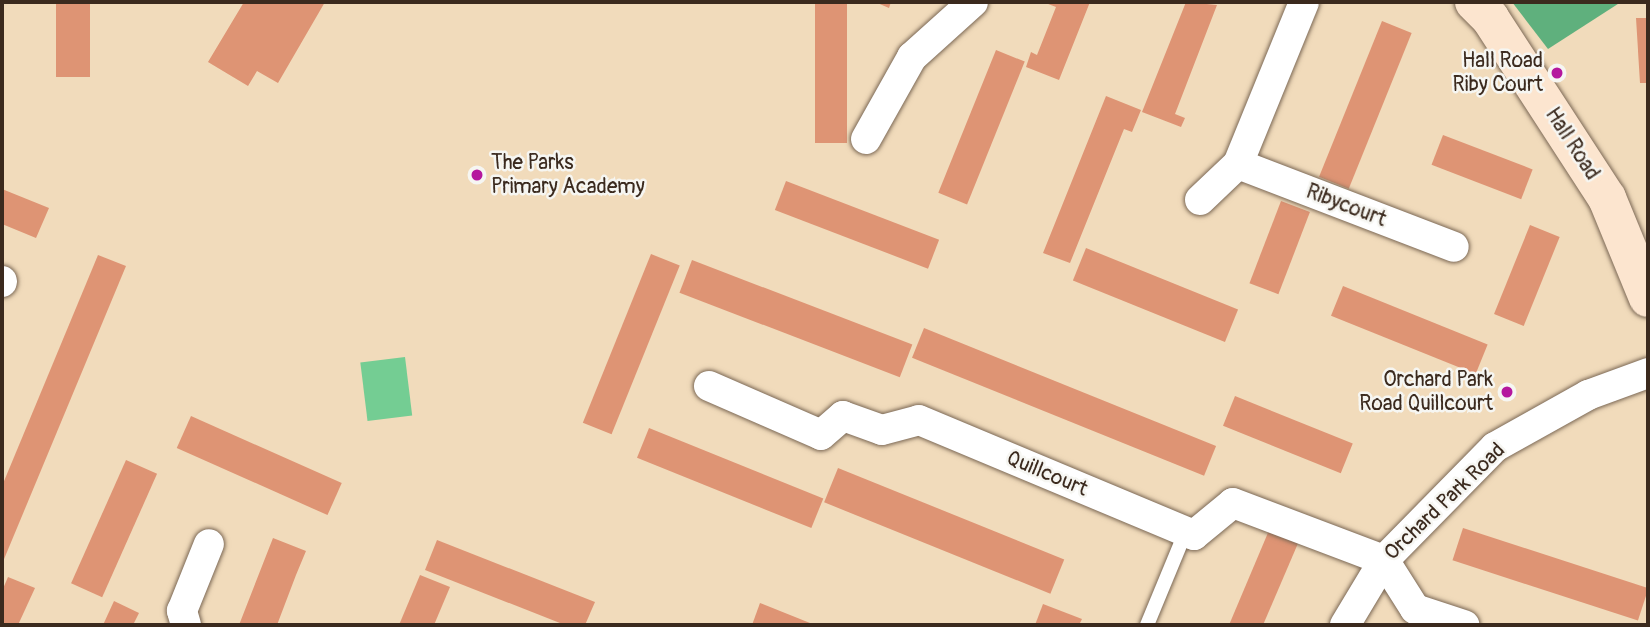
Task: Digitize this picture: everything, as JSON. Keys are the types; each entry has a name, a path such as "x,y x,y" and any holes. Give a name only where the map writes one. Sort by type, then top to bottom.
{"street":[{"path":"866,139 912,57 973,2"},
{"path":"1200,200 1238,164 1304,2"},
{"name":"Hall Road","path":"1474,2 1490,18 1607,198 1648,298"},
{"name":"Ribycourt","path":"1238,164 1454,247"},
{"name":"Orchard Park Road","path":"1345,625 1384,560 1495,447 1587,395 1648,373"},
{"name":"Quillcourt","path":"709,386 821,435 843,416 882,430 919,420 1186,531"},
{"path":"1186,531 1194,535 1233,503 1384,560 1415,608 1464,625"},
{"path":"186,625 182,611 209,544"}],"lane":[{"path":"1147,625 1186,531"}],"green space":[{"path":"1512,2 1621,2 1548,49"},
{"path":"405,357 412,416 368,421 360,362"}],"building":[{"path":"56,2 90,2 90,77 56,77"},
{"path":"244,2 325,2 278,83 257,71 248,86 208,62"},
{"path":"815,2 847,2 847,143 815,143"},
{"path":"875,2 891,2 889,8"},
{"path":"1043,2 1090,2 1059,80 1026,67 1031,52 1037,55 1056,7"},
{"path":"1186,2 1217,5 1175,114 1185,118 1181,127 1142,112"},
{"path":"1636,18 1648,18 1648,83 1640,83"},
{"path":"1382,21 1412,33 1349,189 1319,177"},
{"path":"996,50 1025,62 967,204 938,193"},
{"path":"1106,96 1141,110 1132,132 1124,129 1070,263 1043,253"},
{"path":"1443,135 1533,169 1521,199 1432,165"},
{"path":"786,181 939,240 928,269 775,210"},
{"path":"2,189 49,208 36,238 2,224"},
{"path":"1281,201 1310,212 1278,294 1249,283"},
{"path":"1530,225 1560,237 1524,326 1494,314"},
{"path":"1086,248 1238,309 1225,342 1073,280"},
{"path":"651,254 680,266 612,434 583,423"},
{"path":"98,255 126,266 2,564 2,486"},
{"path":"692,260 912,345 900,377 679,293"},
{"path":"1343,286 1488,344 1476,374 1331,316"},
{"path":"924,328 1216,446 1204,476 912,358"},
{"path":"1235,396 1353,444 1341,473 1223,426"},
{"path":"191,416 342,483 327,515 177,448"},
{"path":"649,428 823,498 811,528 637,458"},
{"path":"126,460 157,474 102,597 71,583"},
{"path":"838,468 1064,559 1050,594 824,502"},
{"path":"1270,528 1299,541 1263,625 1229,625"},
{"path":"1463,528 1648,588 1638,621 1452,560"},
{"path":"273,538 306,551 277,625 239,625"},
{"path":"437,540 595,602 585,625 565,625 425,570"},
{"path":"420,575 450,587 434,625 399,625"},
{"path":"8,577 35,588 18,625 2,625 2,591"},
{"path":"114,601 139,613 133,625 103,625"},
{"path":"760,603 815,625 752,625"},
{"path":"1043,604 1082,619 1079,625 1035,625"}],"place":[{"name":"Hall Road Riby Court","path":"1557,73"},
{"name":"The Parks Primary Academy","path":"477,175"},
{"name":"Orchard Park Road Quillcourt","path":"1507,392"}]}
